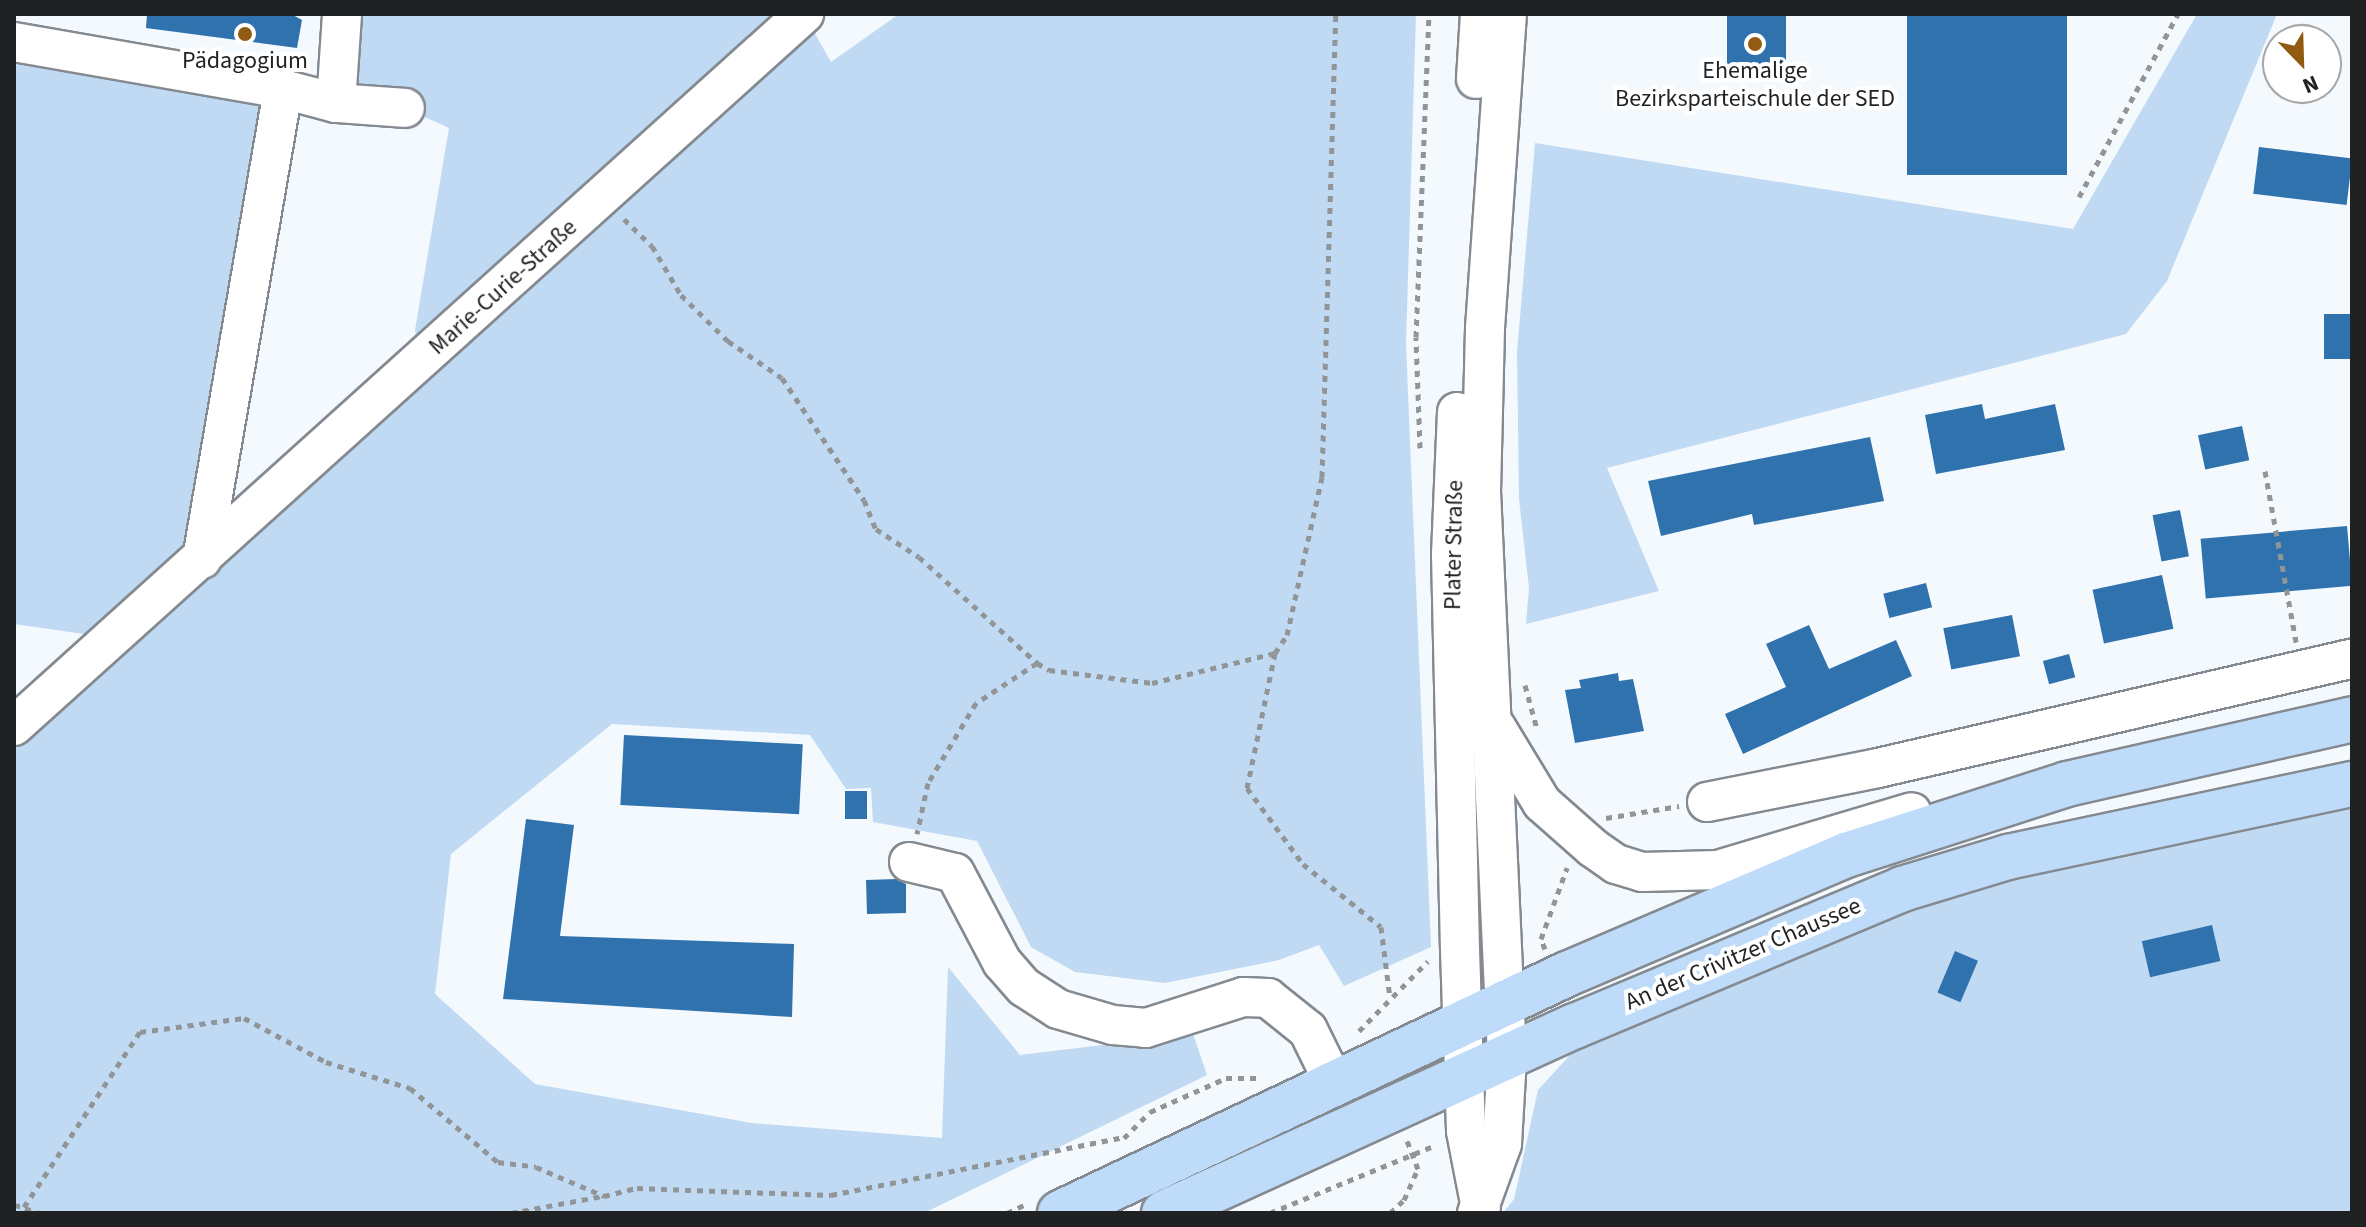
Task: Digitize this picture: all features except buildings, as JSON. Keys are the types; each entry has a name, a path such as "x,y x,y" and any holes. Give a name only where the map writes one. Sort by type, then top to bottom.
{"main road":[{"path":"1060,1213 1558,978 1832,861 1951,818 2277,733 2352,719"},
{"name":"An der Crivitzer Chaussee","path":"1164,1213 1507,1057 1821,920 1943,875 2352,784"}],"street":[{"path":"336,103 342,14"},
{"name":"Marie-Curie-Straße","path":"14,726 804,14"},
{"name":"Plater Straße","path":"1479,1210 1466,1131 1451,554 1480,14"},
{"name":"Plater Straße","path":"1479,1210 1502,1144 1507,1057 1481,492 1485,328 1507,14"},
{"path":"14,42 283,89 336,103 405,108"},
{"path":"202,559 283,89"},
{"path":"1707,802 2352,659"},
{"path":"1491,717 1516,767 1542,803 1582,840 1616,864 1642,872 1718,870 2025,778 2184,741 2277,733"},
{"path":"914,862 955,873 1002,962 1024,987 1058,1009 1101,1023 1146,1028 1243,997 1268,998 1308,1030 1334,1083"}],"path":[{"path":"1336,14 1322,477 1287,635 1275,653 1247,788 1303,864 1381,927 1390,999"},
{"path":"2079,197 2178,14"},
{"path":"602,197 652,246 681,295 728,341 782,378 864,500 876,529 919,557 1037,663 1049,670 1152,683 1275,653"},
{"path":"2265,471 2301,671"},
{"path":"914,862 916,830 928,783 976,703 1037,663"},
{"path":"1558,978 1541,939 1582,840 1597,820 1707,802"},
{"path":"24,1207 140,1032 244,1018 326,1062 410,1088 498,1162 536,1167 604,1196"},
{"path":"1270,1213 1466,1131"},
{"path":"511,1213 637,1188 831,1195 1125,1137"},
{"path":"1390,1213 1404,1200 1418,1169 1414,1155"},
{"path":"14,1205 39,1213"}],"shaded area":[{"path":"342,14 804,14 831,62 899,14 1416,14 1406,344 1431,947 1344,986 1319,945 1279,960 1165,983 1075,972 1031,947 977,841 873,822 871,788 846,789 810,735 612,724 451,854 435,994 535,1084 752,1123 942,1138 948,967 1020,1055 1193,1034 1207,1075 924,1213 14,1213 14,727 112,638 14,624 14,42 283,89 202,558 420,362 415,330 449,128 405,108 336,103"},
{"path":"2197,14 2277,14 2273,24 2262,24 2262,50 2167,281 2126,334 1607,468 1659,591 1526,624 1529,588 1519,499 1517,352 1535,143 2073,229"},
{"path":"2352,801 2352,1213 1503,1213 1514,1199 1538,1090 1581,1043 1941,900 2018,876"}],"place":[{"name":"Pädagogium","path":"245,34"},
{"name":"Ehemalige Bezirksparteischule der SED","path":"1755,44"}]}
